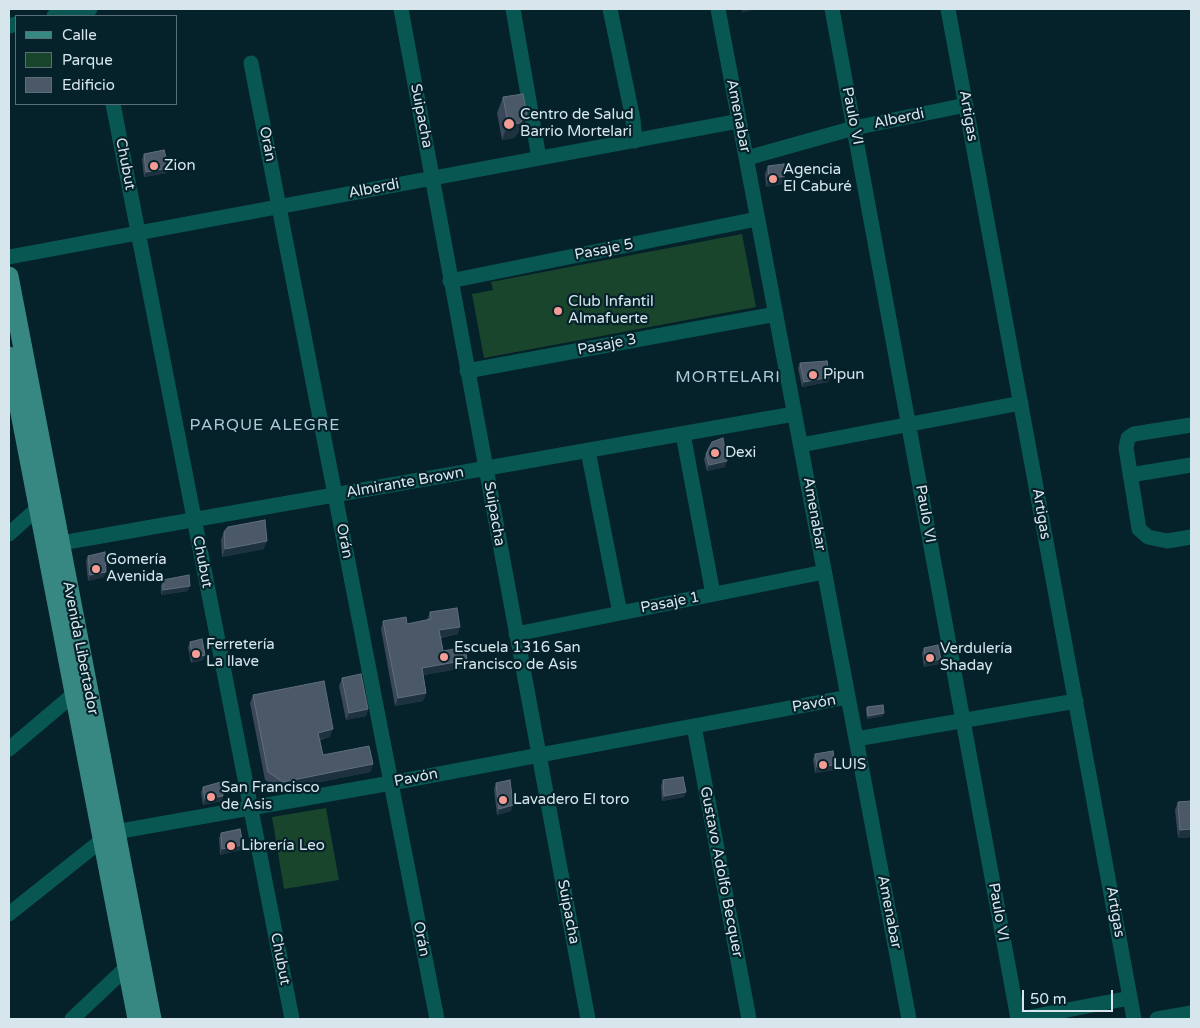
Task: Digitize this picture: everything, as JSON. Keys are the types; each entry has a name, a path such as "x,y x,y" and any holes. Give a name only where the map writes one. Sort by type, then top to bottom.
{"main road":[{"name":"Avenida Libertador","path":"9,276 45,507"},
{"name":"Avenida Libertador","path":"9,356 53,545 109,836 127,967 137,1019"},
{"name":"Avenida Libertador","path":"53,545 74,694 152,1019"}],"street":[{"path":"59,15 90,9"},
{"name":"Suipacha","path":"401,9 588,1019"},
{"path":"513,9 539,158"},
{"path":"610,9 635,140"},
{"name":"Amenabar","path":"718,9 909,1019"},
{"name":"Paulo VI","path":"832,9 1019,1019"},
{"name":"Artigas","path":"948,9 1134,1019"},
{"name":"Orán","path":"251,63 437,1019"},
{"name":"Chubut","path":"113,105 292,1019"},
{"name":"Alberdi","path":"746,158 854,128 966,105"},
{"name":"Alberdi","path":"9,257 739,121"},
{"name":"Pasaje 5","path":"450,280 757,219"},
{"name":"Pasaje 3","path":"468,371 776,314"},
{"path":"801,445 1021,403"},
{"name":"Almirante Brown","path":"53,545 794,414"},
{"path":"1191,425 1134,434 1128,438 1126,448 1139,529 1148,537 1167,541 1191,537"},
{"path":"683,434 713,594"},
{"path":"588,451 620,613"},
{"path":"1130,475 1191,465"},
{"path":"9,534 45,507"},
{"name":"Pasaje 1","path":"516,634 824,572"},
{"path":"12,741 74,694"},
{"name":"Pavón","path":"9,914 109,836 251,807 391,783 848,697"},
{"path":"856,739 1076,701"},
{"name":"Gustavo Adolfo Becquer","path":"694,726 749,1019"},
{"path":"72,1019 127,967"},
{"path":"1019,1019 1130,998"},
{"path":"1157,1019 1191,1013"}],"green space":[{"path":"742,234 756,307 484,358 472,294 493,290 491,282"},
{"path":"326,808 339,880 284,889 272,817"}],"building":[{"path":"523,94 527,114 520,123 508,124 503,97"},
{"name":"Zion","path":"164,150 169,168 146,172 144,154"},
{"path":"784,164 785,176 769,179 768,166"},
{"name":"Pipun","path":"827,361 830,377 804,382 800,363"},
{"name":"Dexi","path":"723,438 727,461 709,465 706,454 712,442"},
{"path":"265,520 267,541 225,549 224,532 228,527"},
{"name":"Gomería Avenida","path":"105,552 106,572 90,575 88,556"},
{"path":"189,575 190,586 163,590 163,580"},
{"path":"457,608 460,627 439,630 443,651 465,647 467,660 422,668 426,693 398,698 383,621 406,617 407,624 431,619 430,612"},
{"path":"202,639 205,655 193,658 190,642"},
{"path":"938,645 941,659 926,662 924,648"},
{"path":"361,674 368,709 349,713 342,678"},
{"path":"324,681 333,729 318,733 323,755 369,746 373,764 283,782 268,772 253,695"},
{"path":"883,705 884,713 868,716 867,707"},
{"path":"833,751 835,765 817,767 815,754"},
{"path":"683,777 686,792 664,796 663,780"},
{"name":"Lavadero El toro","path":"510,780 513,805 499,809 496,783"},
{"path":"221,782 223,796 205,799 203,787"},
{"path":"1191,801 1191,829 1180,830 1178,802"},
{"path":"240,829 243,845 222,849 221,833"}],"place":[{"name":"Centro de Salud Barrio Mortelari","path":"509,124"},
{"name":"Zion","path":"154,166"},
{"name":"Agencia El Caburé","path":"773,179"},
{"name":"Club Infantil Almafuerte","path":"558,311"},
{"name":"Pipun","path":"813,375"},
{"name":"Dexi","path":"715,453"},
{"name":"Gomería Avenida","path":"96,569"},
{"name":"Ferretería La llave","path":"196,654"},
{"name":"Escuela 1316 San Francisco de Asis","path":"444,657"},
{"name":"Verdulería Shaday","path":"930,658"},
{"name":"LUIS","path":"823,765"},
{"name":"San Francisco de Asis","path":"211,797"},
{"name":"Lavadero El toro","path":"503,800"},
{"name":"Librería Leo","path":"231,846"}],"district":[{"name":"MORTELARI","path":"728,378"},
{"name":"PARQUE ALEGRE","path":"265,426"}]}
